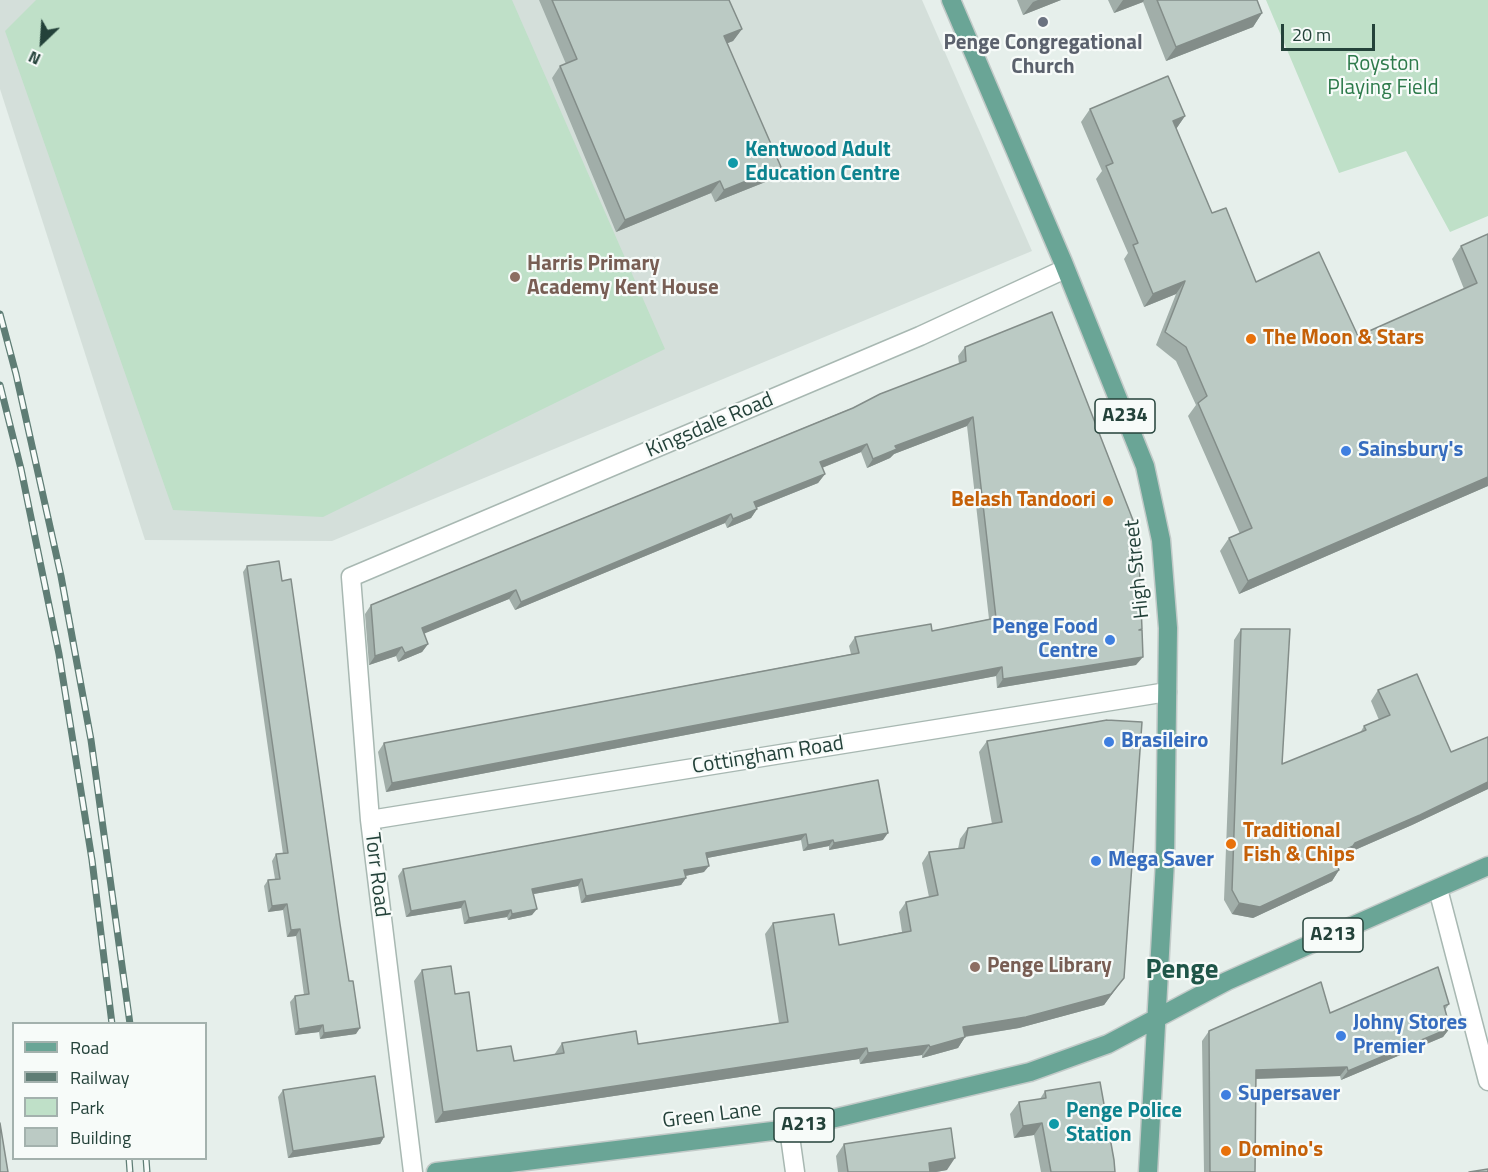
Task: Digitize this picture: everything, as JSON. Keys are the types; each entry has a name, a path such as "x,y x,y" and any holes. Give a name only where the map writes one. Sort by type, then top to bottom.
{"main road":[{"name":"High Street","path":"951,0 1065,269 1145,466 1161,540 1168,628 1166,861 1148,1172"},
{"name":"A213","path":"1156,1017 1227,981 1488,866"},
{"name":"Green Lane","path":"445,1172 789,1129 1030,1072 1108,1044 1156,1017"}],"street":[{"name":"Kingsdale Road","path":"351,578 921,336 1065,269"},
{"name":"Torr Road","path":"351,578 370,820 413,1172"},
{"name":"Cottingham Road","path":"370,820 1167,692"},
{"path":"1438,889 1488,1081"},
{"path":"789,1129 795,1172"}],"shaded area":[{"name":"Harris Primary Academy Kent House","path":"0,0 922,0 1032,251 332,541 145,540 0,89"}],"green space":[{"path":"36,0 512,0 665,349 323,517 173,510 5,31"},
{"name":"Royston Playing Field","path":"1266,0 1488,0 1488,216 1450,232 1406,151 1339,173"}],"building":[{"path":"552,0 729,0 742,29 724,36 781,167 724,190 720,181 625,220 560,66 577,59"},
{"path":"1157,0 1257,0 1262,13 1176,47"},
{"path":"1168,76 1185,116 1173,121 1212,213 1226,208 1256,282 1319,252 1358,336 1477,283 1461,246 1488,234 1488,477 1248,581 1229,538 1252,528 1198,403 1207,396 1186,347 1165,332 1185,281 1153,294 1133,245 1138,243 1106,166 1113,163 1090,109"},
{"path":"1052,312 1138,533 1142,629 1139,630 1142,630 1143,657 1003,679 1002,667 392,783 384,743 859,653 855,637 931,624 932,631 996,618 973,417 895,446 897,449 873,459 867,444 820,462 825,474 754,502 757,509 733,519 731,514 521,602 516,590 422,628 428,644 405,653 402,647 375,656 371,605 853,408 880,394 966,361 965,347"},
{"path":"279,561 282,581 291,579 340,924 349,981 353,981 360,1028 324,1033 323,1025 299,1029 295,996 309,994 300,929 291,930 287,904 272,906 268,880 280,879 276,854 288,853 247,566"},
{"path":"1241,629 1290,629 1282,764 1366,730 1364,726 1390,715 1378,690 1417,674 1451,752 1488,737 1488,782 1355,843 1333,856 1339,870 1260,907 1239,903 1232,890"},
{"path":"1107,720 1142,722 1124,978 1111,994 1026,1017 963,1027 965,1037 930,1047 929,1045 868,1053 867,1048 443,1112 422,970 451,966 455,994 469,992 477,1051 511,1046 514,1061 564,1053 562,1043 636,1031 638,1044 788,1022 773,923 834,914 839,945 911,931 906,902 938,895 929,852 964,848 968,828 1002,822 987,741"},
{"path":"878,780 888,833 834,843 833,840 808,845 806,834 706,853 709,866 684,870 686,878 586,896 582,879 532,889 537,909 512,914 511,910 469,918 465,901 411,911 403,869"},
{"path":"1438,967 1449,1004 1444,1006 1450,1028 1348,1071 1347,1067 1256,1070 1255,1172 1210,1172 1209,1031 1321,982 1330,1013"},
{"path":"375,1076 384,1137 293,1151 283,1090"},
{"name":"Penge Police Station","path":"1100,1082 1115,1172 1051,1172 1042,1123 1023,1126 1019,1102 1046,1098 1045,1091"},
{"path":"0,1123 8,1172 0,1172"},
{"path":"951,1128 955,1158 929,1163 930,1172 848,1172 844,1144"},
{"path":"1488,1169 1488,1172 1469,1172"}],"railway":[{"path":"0,314 16,374 61,576 91,740 130,1022"},
{"path":"0,385 21,469 59,654 92,860 112,1022"},
{"path":"129,1160 130,1172"},
{"path":"146,1160 147,1172"}],"place":[{"name":"Penge Congregational Church","path":"1043,22"},
{"name":"Kentwood Adult Education Centre","path":"733,163"},
{"name":"Harris Primary Academy Kent House","path":"515,277"},
{"name":"The Moon & Stars","path":"1251,339"},
{"name":"Sainsbury's","path":"1346,451"},
{"name":"Belash Tandoori","path":"1108,501"},
{"name":"Penge Food Centre","path":"1110,640"},
{"name":"Brasileiro","path":"1109,742"},
{"name":"Traditional Fish & Chips","path":"1231,844"},
{"name":"Mega Saver","path":"1096,861"},
{"name":"Penge Library","path":"975,967"},
{"name":"Johny Stores Premier","path":"1341,1036"},
{"name":"Supersaver","path":"1226,1095"},
{"name":"Penge Police Station","path":"1054,1124"},
{"name":"Domino's","path":"1226,1151"}],"district":[{"name":"Penge","path":"1182,971"}]}
